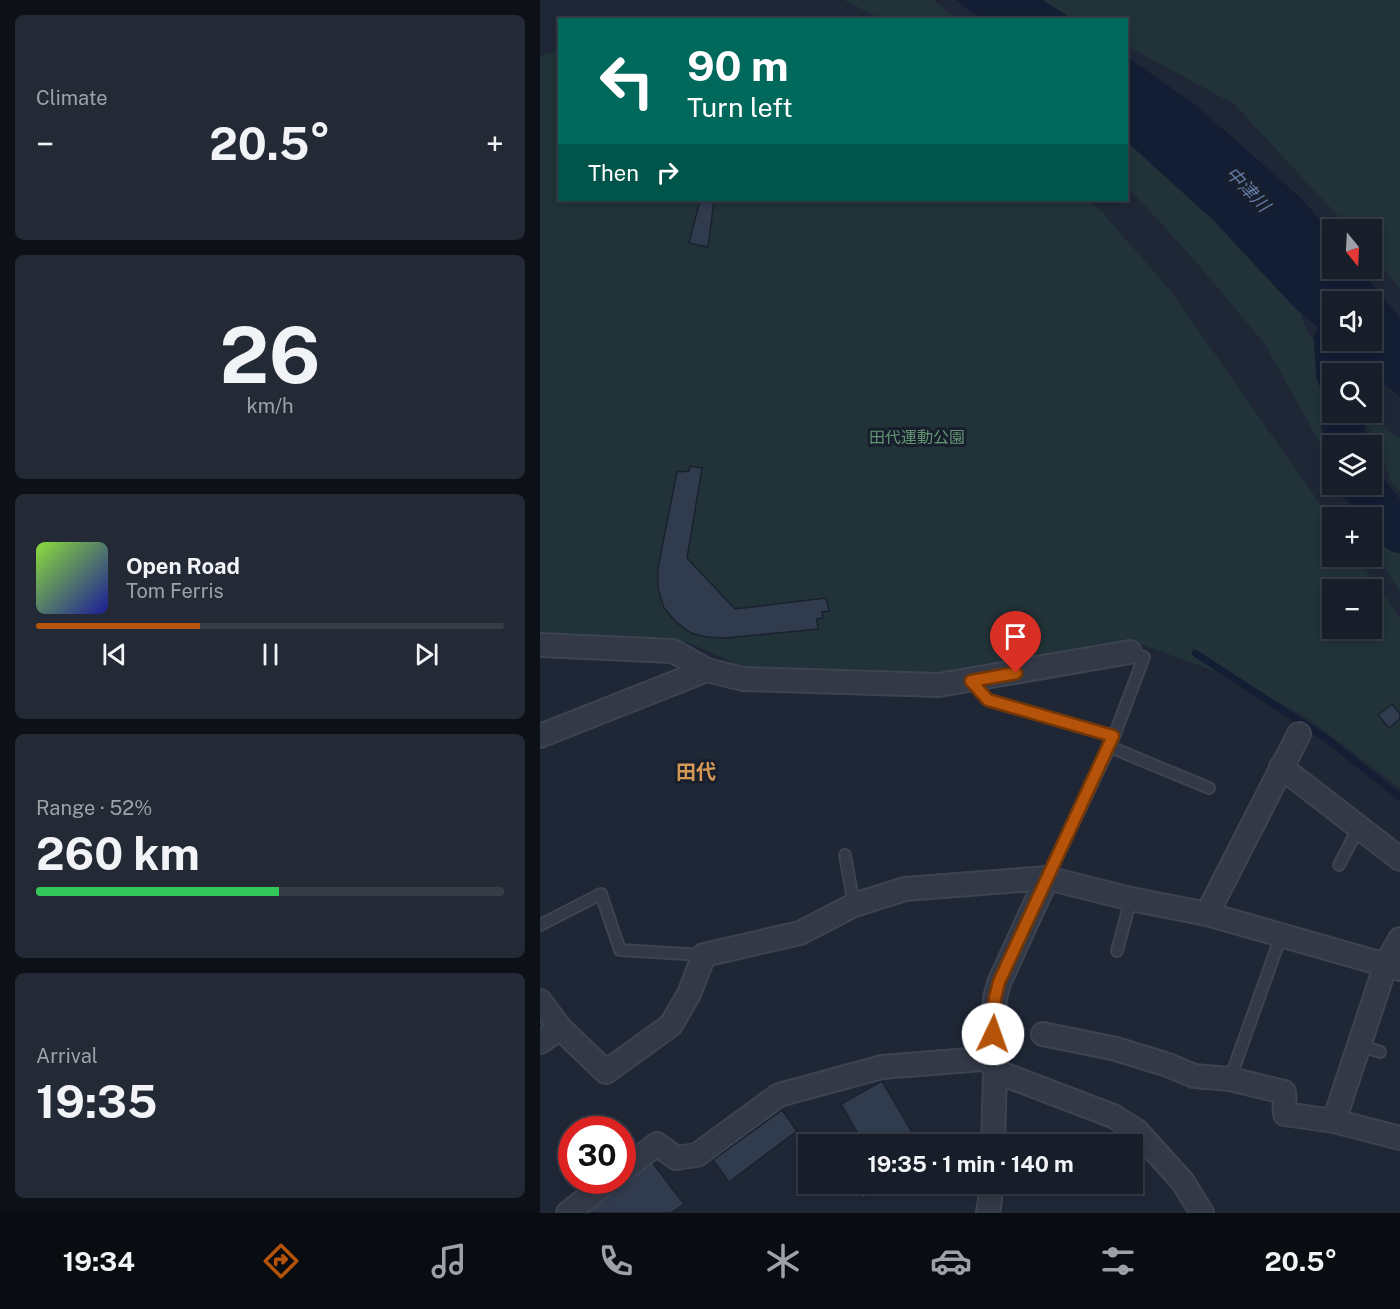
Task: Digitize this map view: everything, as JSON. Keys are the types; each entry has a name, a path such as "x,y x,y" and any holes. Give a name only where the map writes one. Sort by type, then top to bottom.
{"street":[{"path":"540,645 673,651 707,670 743,679 939,686 1130,652"},
{"path":"540,736 707,670"},
{"path":"1207,914 1299,734"},
{"path":"1281,767 1400,859"},
{"path":"993,1134 995,998 999,982 1047,878"},
{"path":"540,1001 560,1028 606,1072 671,1024 689,994 704,955 800,933 854,905 905,889 1047,878 1131,899 1207,914 1393,966"},
{"path":"1334,1121 1370,1048 1400,939"},
{"path":"540,1042 560,1028"},
{"path":"1043,1034 1116,1049 1168,1065 1194,1076 1230,1079 1284,1092 1286,1114 1334,1121 1400,1138"},
{"path":"636,1160 657,1144 676,1158 697,1155 779,1095 882,1067 982,1059 993,1067 1113,1116 1137,1131 1183,1182 1202,1213"},
{"path":"568,1213 592,1194"},
{"path":"988,1213 991,1194"}],"lane":[{"path":"1047,878 1111,742 1144,657 1130,652"},
{"path":"971,681 988,700 1111,742 1209,788"},
{"path":"1339,865 1359,827"},
{"path":"845,855 854,905"},
{"path":"540,925 601,894 620,950 704,955"},
{"path":"1117,951 1131,899"},
{"path":"1230,1079 1281,936"}],"green space":[{"path":"844,0 934,0 955,18 880,18"},
{"path":"1042,0 1400,0 1400,288 1382,267 1382,219 1341,219 1234,104 1128,47 1128,18 1071,18"},
{"name":"田代運動公園","path":"558,50 558,201 1088,201 1101,211 1170,290 1322,507 1322,567 1364,567 1373,579 1322,579 1322,639 1382,639 1382,592 1400,618 1400,788 1306,717 1228,676 1129,640 937,675 753,671 687,642 540,635 540,56"},
{"path":"1128,140 1293,286 1306,330 1327,358 1326,363 1322,363 1321,445 1265,344 1196,262 1128,187"},
{"path":"1365,423 1378,423 1400,439 1400,492 1390,480 1382,457 1382,435 1373,435"},
{"path":"1382,524 1400,543 1400,591 1382,563"}],"water":[{"path":"956,0 1043,0 1070,18 980,18"},
{"name":"中津川","path":"1128,58 1197,106 1303,200 1322,223 1322,279 1367,279 1377,291 1322,291 1322,331 1295,308 1213,220 1128,143"},
{"path":"1382,296 1400,318 1400,397 1382,382 1382,363 1359,363 1345,351 1382,351"}],"building":[{"path":"700,201 714,201 708,247 689,243"},
{"path":"690,466 702,468 687,558 735,609 826,598 829,611 822,612 823,618 817,619 818,629 725,638 706,637 691,633 676,622 664,608 658,588 658,568 677,472 689,471"},
{"path":"1392,704 1400,714 1400,719 1389,728 1378,715"},
{"path":"882,1081 913,1134 858,1134 841,1104"},
{"path":"782,1110 797,1131 729,1182 713,1160"},
{"path":"652,1162 684,1204 671,1213 586,1213 611,1194 636,1194 636,1174"},
{"path":"859,1194 871,1194 862,1199"}],"waterway":[{"path":"1336,351 1336,363"},
{"path":"1343,423 1344,435"},
{"path":"1369,495 1400,532"},
{"path":"1195,653 1324,737 1400,797"}],"district":[{"name":"田代","path":"696,772"}],"route":[{"path":"993,1034 995,998 999,982 1110,747 1113,736 988,700 971,681 1016,673"}]}
